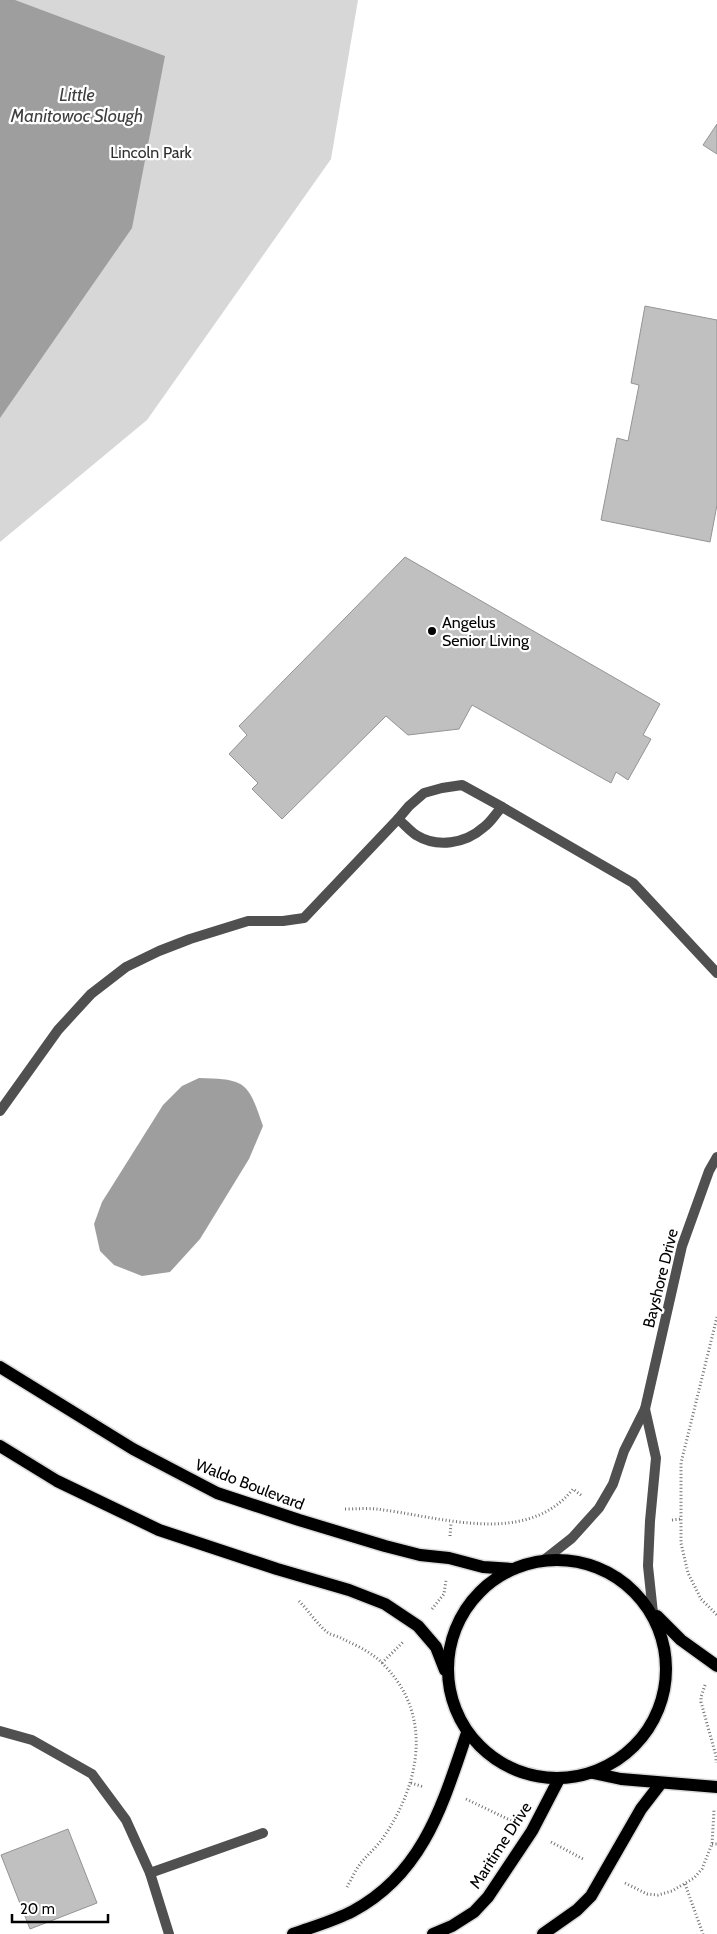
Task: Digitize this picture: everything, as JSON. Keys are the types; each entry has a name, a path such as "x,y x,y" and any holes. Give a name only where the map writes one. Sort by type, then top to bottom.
{"main road":[{"name":"Waldo Boulevard","path":"0,1367 133,1449 217,1493 253,1506 384,1546 449,1558 483,1567 512,1569"},
{"path":"0,1446 57,1481 159,1530 277,1569 358,1593 385,1604 418,1626 436,1647 446,1671 448,1688 455,1712 467,1733 492,1758 524,1774 559,1779 593,1773 621,1758 644,1735 659,1707 666,1676 666,1647 653,1613"},
{"path":"448,1688 448,1652 460,1618 482,1589 512,1569 544,1560 577,1562 608,1573 631,1588 681,1640 717,1666"},
{"path":"292,1934 352,1911 379,1895 398,1878 428,1836 438,1815 467,1733"},
{"path":"593,1773 621,1779 717,1787"},
{"name":"Maritime Drive","path":"433,1934 452,1926 474,1912 488,1897 532,1831 559,1779"},
{"path":"542,1934 578,1910 591,1896 641,1809 661,1783"}],"street":[{"path":"0,1111 58,1030 91,994 126,967 190,939 248,921 283,921 304,918 409,806 424,793 442,788 462,785 633,883 717,973"},
{"path":"398,819 416,835 434,842 452,843 469,838 484,827 502,807"},
{"name":"Bayshore Drive","path":"645,1409 682,1246 709,1171 717,1157"},
{"path":"544,1560 572,1538 599,1508 613,1484 624,1451 645,1409"},
{"path":"645,1409 656,1458 648,1566 653,1613"},
{"path":"0,1731 32,1740 92,1774 126,1820 150,1873 169,1934"},
{"path":"150,1873 263,1833"}],"path":[{"path":"717,1317 681,1463 682,1543 688,1573 701,1599 717,1616"},
{"path":"376,1509 451,1523 516,1523 529,1520 554,1508 565,1500 573,1489 599,1508"},
{"path":"650,1521 681,1519"},
{"path":"382,1663 418,1626 444,1594 451,1523"},
{"path":"327,1632 360,1647 382,1663 393,1675 413,1712 417,1736 411,1783 398,1813 382,1839 360,1865"},
{"path":"712,1844 717,1844"},
{"path":"685,1884 703,1934"}],"green space":[{"name":"Lincoln Park","path":"0,0 358,0 331,159 147,420 0,542"}],"water":[{"name":"Little Manitowoc Slough","path":"0,0 15,0 165,56 132,228 0,418"},
{"path":"199,1078 227,1080 243,1086 253,1100 263,1126 249,1159 200,1239 170,1272 142,1276 114,1265 100,1251 94,1224 102,1202 163,1105 182,1086"}],"building":[{"path":"717,124 717,154 703,145"},
{"path":"645,306 717,320 717,505 710,542 601,520 617,438 628,441 639,385 631,383"},
{"name":"Angelus Senior Living","path":"405,557 660,704 643,735 651,739 628,780 616,772 611,783 472,705 459,729 408,735 386,716 282,819 252,789 258,783 229,754 247,735 239,726"},
{"path":"68,1829 97,1903 30,1929 1,1855"}],"place":[{"name":"Angelus Senior Living","path":"432,631"}]}
